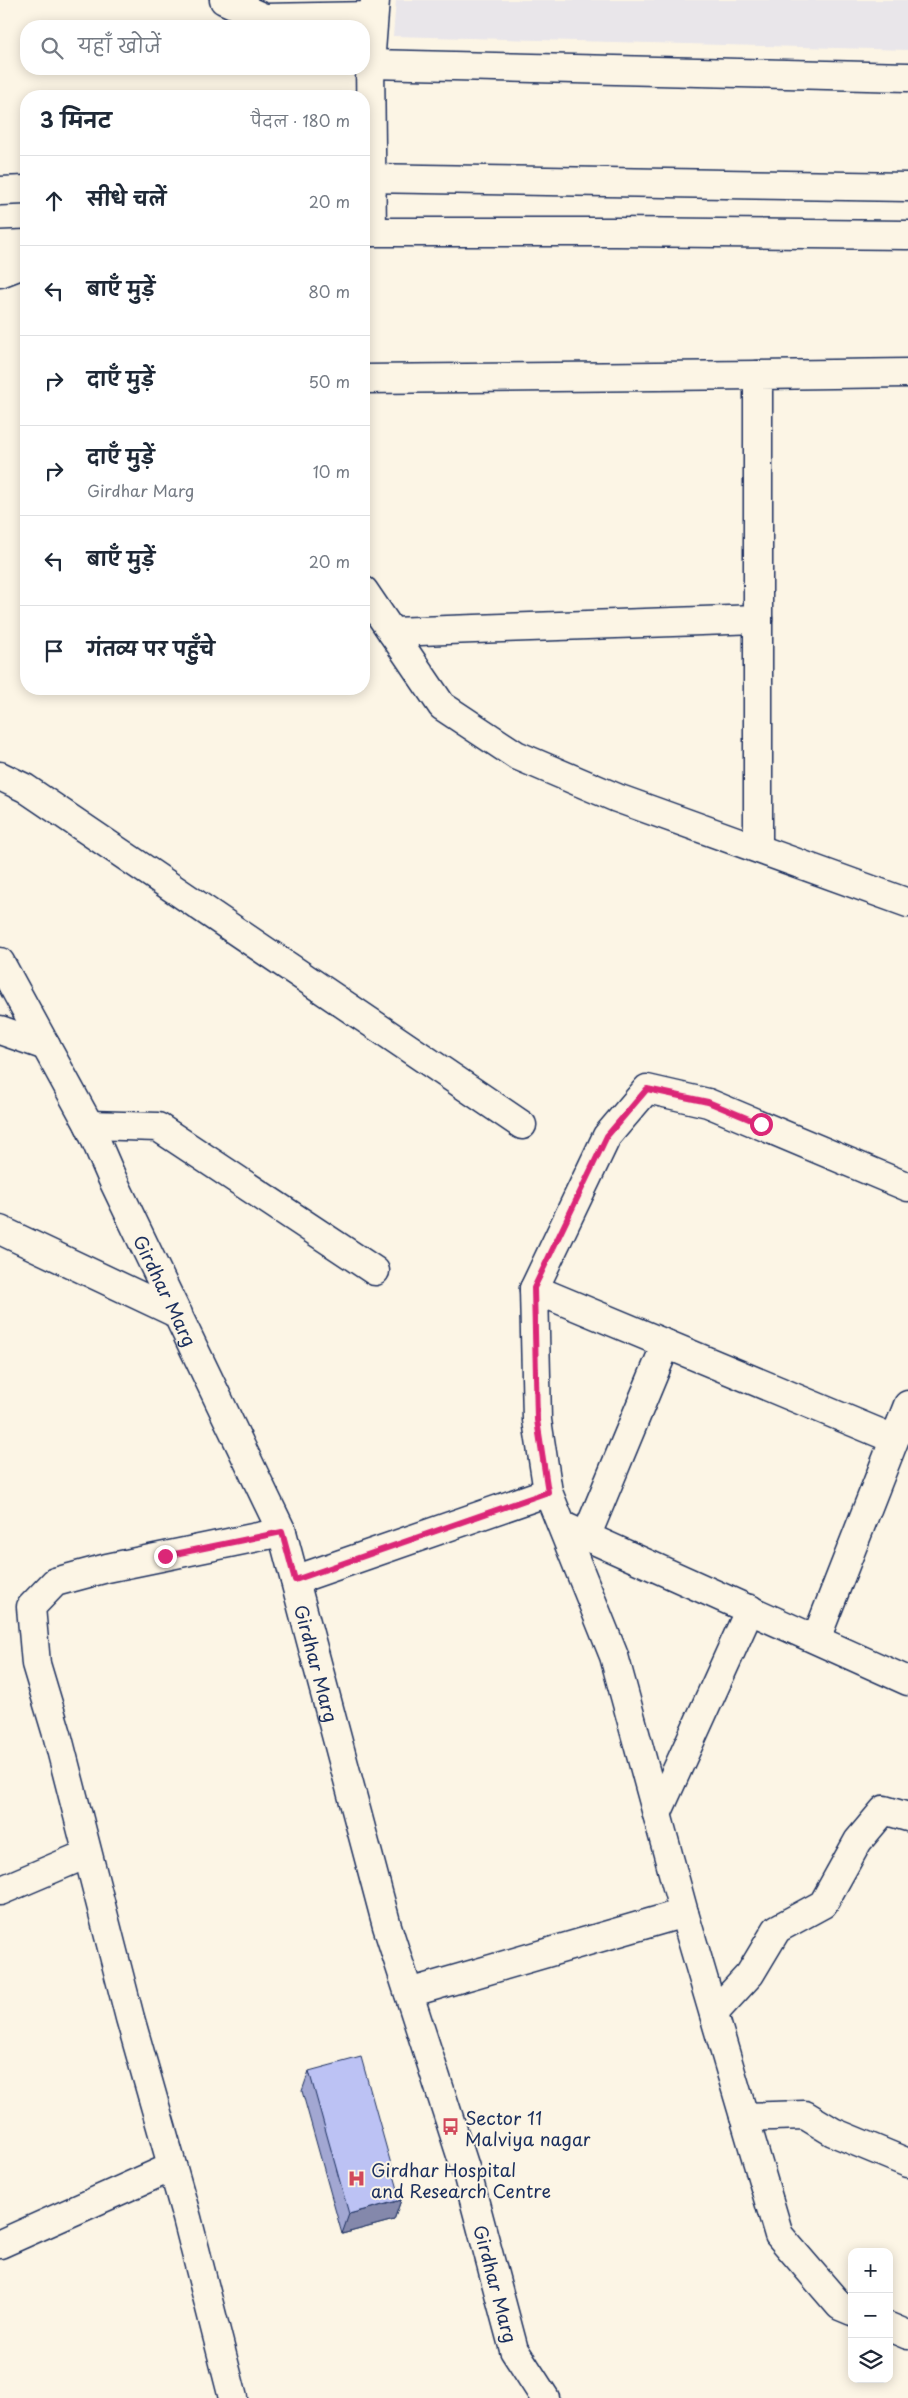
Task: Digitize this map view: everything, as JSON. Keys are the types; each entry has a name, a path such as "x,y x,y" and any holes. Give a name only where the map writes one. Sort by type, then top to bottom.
{"street":[{"path":"224,0 264,18 374,8 370,64 908,77"},
{"path":"370,75 370,90"},
{"path":"370,178 908,186"},
{"path":"0,192 20,190"},
{"path":"370,232 908,235"},
{"path":"0,245 20,244"},
{"path":"0,273 20,265"},
{"path":"370,378 908,373"},
{"path":"758,375 758,848"},
{"path":"370,600 442,706 516,755 617,798 908,903"},
{"path":"392,632 758,619"},
{"path":"0,776 25,788 522,1125"},
{"name":"Girdhar Marg","path":"0,962 89,1125 112,1178 282,1532 388,1926 468,2177 514,2350 545,2398"},
{"path":"0,1030 46,1046"},
{"path":"848,2309 840,2306 778,2235 684,1914 614,1656 574,1532 548,1492 537,1420 534,1288 607,1136 647,1089 708,1102 908,1187"},
{"path":"89,1125 158,1127 375,1270"},
{"path":"0,1230 178,1314"},
{"path":"534,1288 894,1439"},
{"path":"574,1532 666,1344"},
{"path":"816,1639 908,1404"},
{"path":"295,1580 548,1492"},
{"path":"233,2398 36,1664 31,1607 55,1582 107,1568 282,1532"},
{"path":"574,1532 908,1681"},
{"path":"657,1814 750,1609"},
{"path":"714,2013 750,1974 777,1929 823,1904 858,1840 884,1810 908,1817"},
{"path":"0,1891 87,1854"},
{"path":"409,1993 684,1914"},
{"path":"744,2117 804,2115 833,2132 905,2155"},
{"path":"0,2244 172,2167"},
{"path":"893,2329 908,2335"}],"shaded area":[{"path":"396,0 908,0 908,50 393,36"}],"building":[{"path":"361,2057 401,2200 349,2214 309,2071"}],"place":[{"name":"Sector 11 Malviya nagar","path":"451,2127"},
{"name":"Girdhar Hospital and Research Centre","path":"357,2179"}],"route":[{"path":"165,1556 282,1532 295,1580 548,1492 537,1420 534,1288 607,1136 647,1089 708,1102 761,1124"}]}
